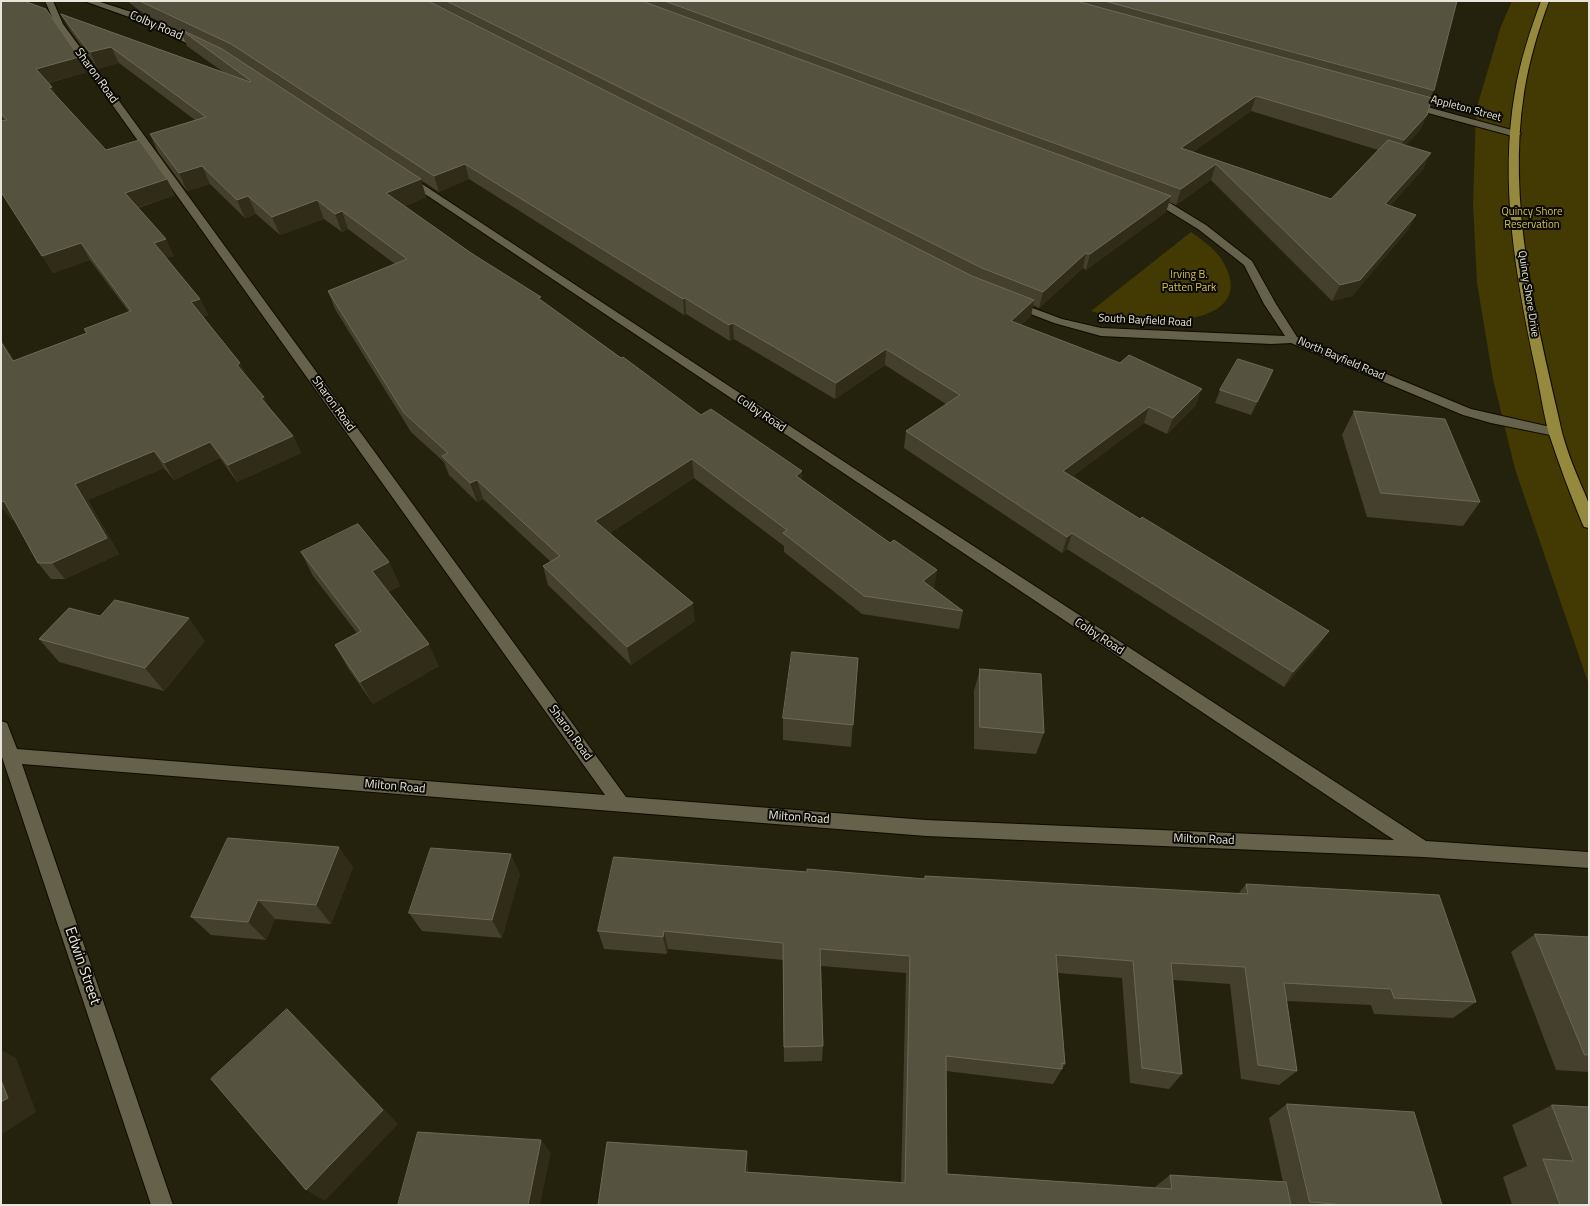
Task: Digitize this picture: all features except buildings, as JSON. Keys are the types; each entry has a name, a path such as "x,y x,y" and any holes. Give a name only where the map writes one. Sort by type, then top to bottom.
{"main road":[{"name":"Quincy Shore Drive","path":"1542,2 1522,72 1516,106 1514,182 1530,317 1555,432 1589,523"}],"street":[{"name":"Sharon Road","path":"49,1 67,35 622,805"},
{"name":"Colby Road","path":"88,1 135,16 209,50"},
{"name":"Appleton Street","path":"1395,102 1516,134"},
{"name":"Colby Road","path":"398,172 1423,849"},
{"name":"North Bayfield Road","path":"1135,194 1166,205 1202,227 1248,263 1270,304 1293,339 1466,412 1555,432"},
{"name":"South Bayfield Road","path":"1002,299 1058,321 1101,332 1271,340 1293,339"},
{"name":"Edwin Street","path":"1,728 162,1205"},
{"name":"Milton Road","path":"11,756 926,828 1423,849 1589,860"}],"green space":[{"name":"Quincy Shore Reservation","path":"1512,1 1589,1 1589,685 1515,469 1493,379 1477,283 1473,204 1476,110 1501,26"},
{"name":"Irving B. Patten Park","path":"1191,232 1217,253 1228,272 1231,284 1229,294 1224,303 1216,309 1193,318 1162,323 1137,322 1091,311"}]}
